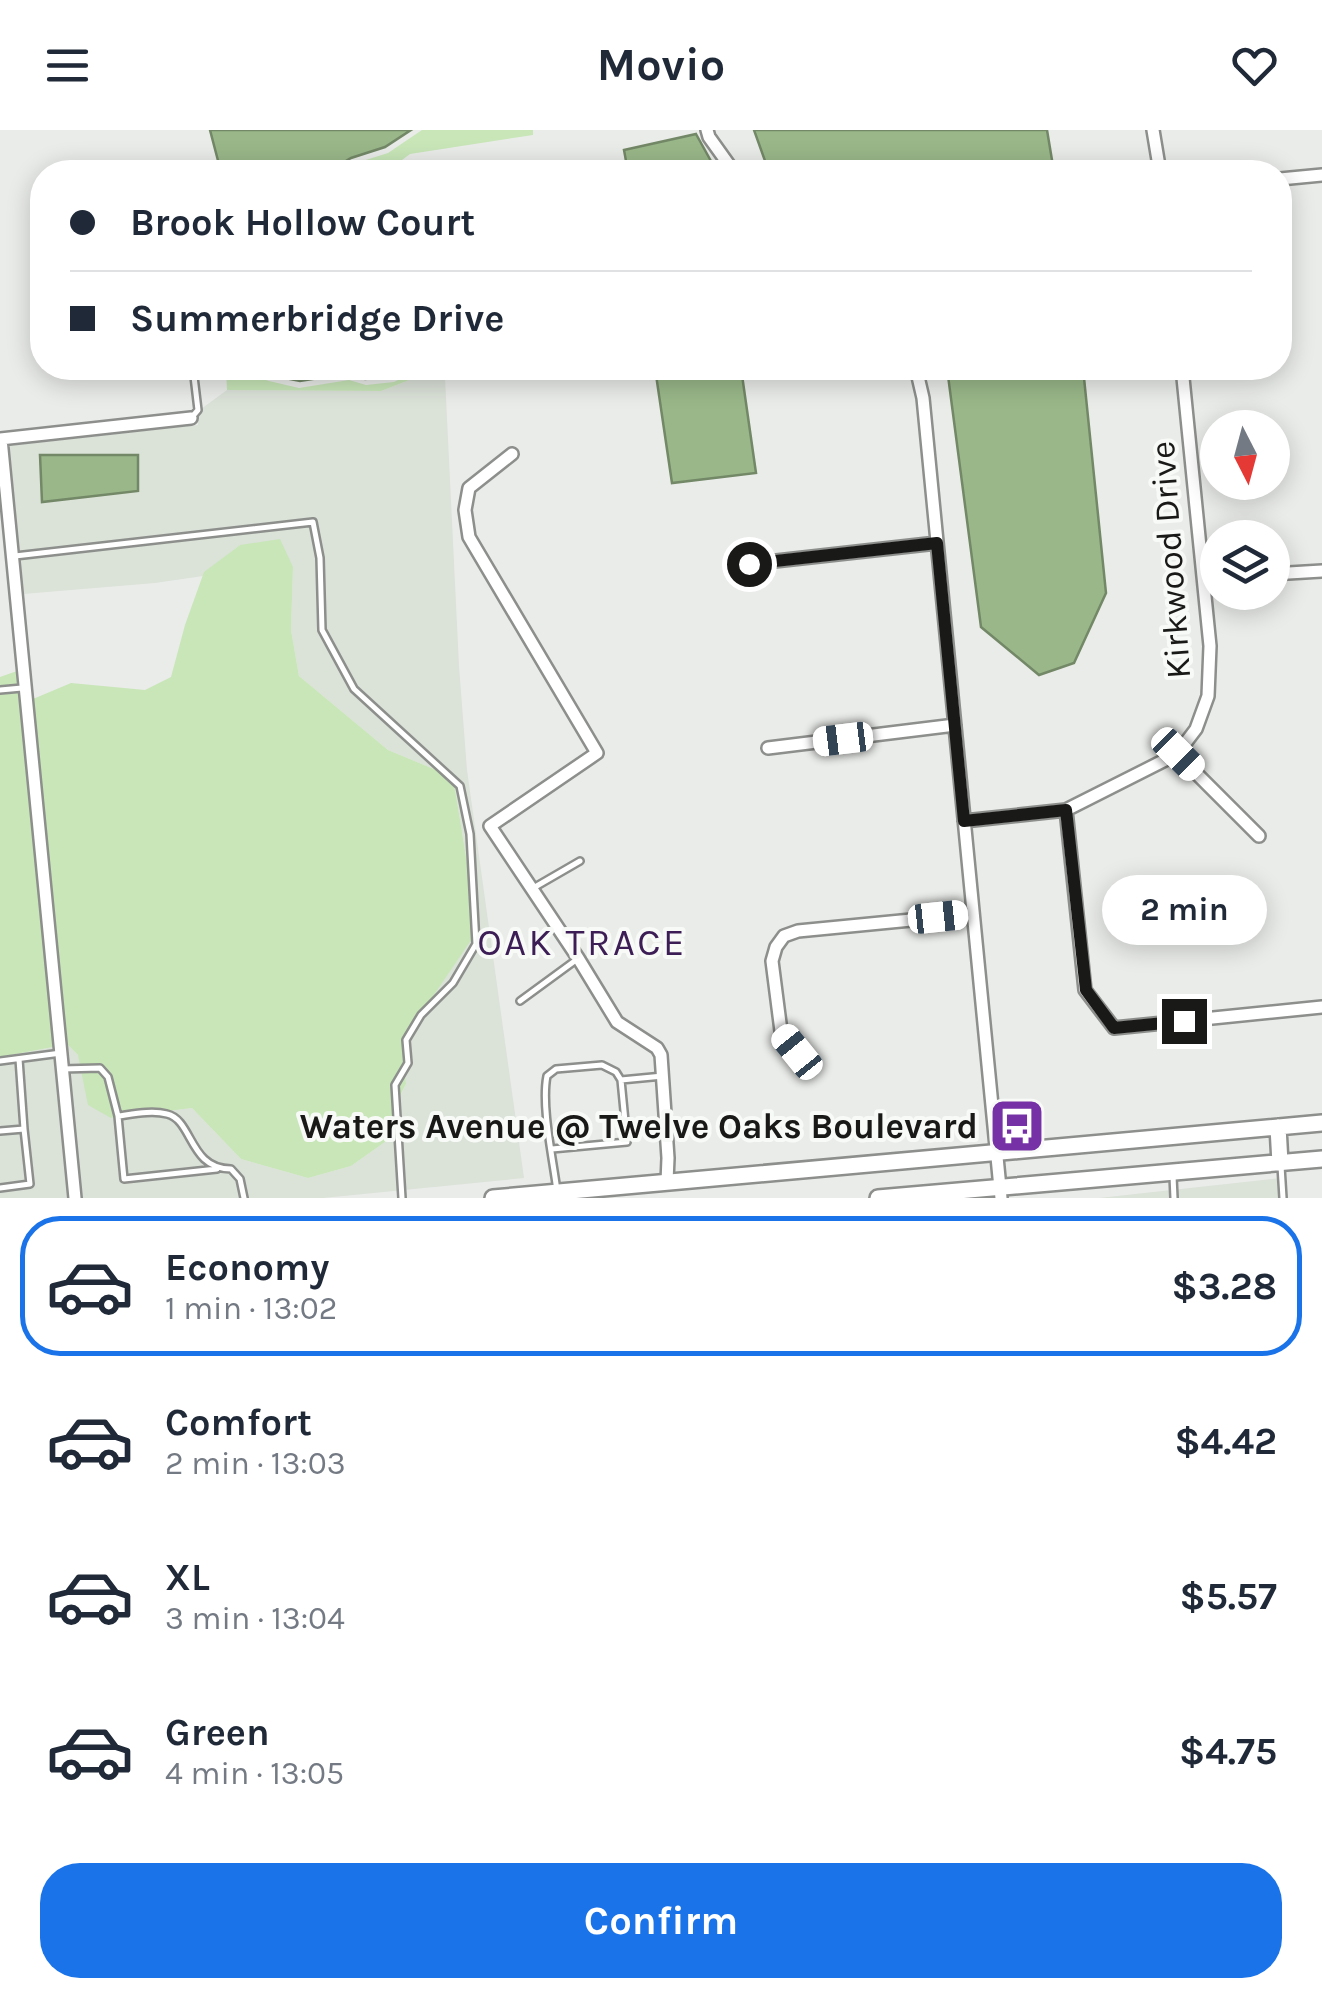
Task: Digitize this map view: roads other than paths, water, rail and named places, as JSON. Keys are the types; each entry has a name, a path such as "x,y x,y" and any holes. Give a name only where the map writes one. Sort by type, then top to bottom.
{"main road":[{"path":"492,1198 557,1192 668,1190 996,1151 1322,1123"},
{"path":"1278,1127 1280,1163"},
{"path":"878,1198 1001,1193 1322,1160"}],"street":[{"path":"708,130 726,160"},
{"path":"1154,130 1158,160"},
{"path":"1292,178 1322,175"},
{"path":"919,380 1001,1193"},
{"name":"Kirkwood Drive","path":"1183,380 1200,540"},
{"path":"75,1198 0,439 191,418"},
{"path":"512,454 470,488 465,510 468,537 597,753 490,826 617,1022 657,1048 661,1055 668,1190"},
{"path":"749,564 937,543"},
{"path":"1290,573 1322,570"},
{"name":"Kirkwood Drive","path":"1178,754 1196,729 1208,696 1207,610"},
{"path":"768,748 955,725"},
{"path":"964,821 1066,810 1178,754 1259,836"},
{"path":"1066,810 1086,990 1114,1028 1322,1007"},
{"path":"797,1052 781,1032 772,962 784,936 798,931 973,914"}],"lane":[{"path":"191,418 198,410 194,380"},
{"path":"12,556 313,522 320,558 322,630 354,688 460,786 470,834 476,944 453,983 421,1016 406,1040 408,1063 395,1085 402,1198"},
{"path":"0,690 25,687"},
{"path":"532,889 580,861"},
{"path":"520,1001 578,958"},
{"path":"0,1061 61,1054"},
{"path":"0,1188 30,1184 18,1059"},
{"path":"552,1150 627,1142 621,1080 616,1072 602,1065 551,1071 547,1076 545,1092 557,1192"},
{"path":"62,1070 100,1068 108,1078 118,1116 124,1179 232,1169 240,1179 244,1198"},
{"path":"621,1080 663,1076"},
{"path":"118,1116 166,1114 177,1118 197,1152 219,1169"},
{"path":"0,1131 24,1128"},
{"path":"1280,1163 1283,1198"},
{"path":"1172,1173 1174,1198"}],"place":[{"name":"Waters Avenue @ Twelve Oaks Boulevard","path":"1017,1126"}],"district":[{"name":"OAK TRACE","path":"582,942"}]}
